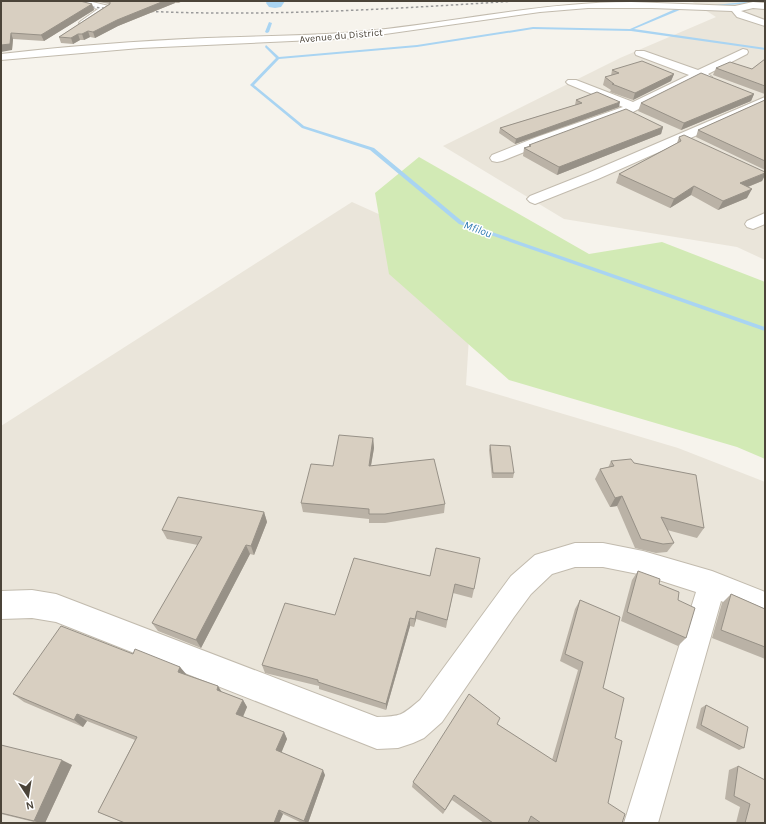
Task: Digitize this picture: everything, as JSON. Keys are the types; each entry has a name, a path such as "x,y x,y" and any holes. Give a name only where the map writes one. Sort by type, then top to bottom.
{"street":[{"path":"74,29 106,8 93,3 76,1"},
{"name":"Avenue du District","path":"1,57 88,47 188,42 284,40 357,35 567,7 624,5 680,6 739,12 765,23"},
{"name":"Avenue du District","path":"739,12 753,5 765,6"},
{"path":"34,54 54,41"},
{"path":"497,158 542,140 632,111 698,74 743,52"},
{"path":"640,53 713,80"},
{"path":"572,82 632,111"},
{"path":"750,94 765,100"},
{"path":"535,199 603,172 679,136 765,100"},
{"path":"664,129 693,143"},
{"path":"1,605 32,604 56,608 377,733 398,732 413,727 431,712 504,607 521,586 544,564 575,555 603,555 643,563 712,584 765,606"},
{"path":"641,823 712,584"}],"shaded area":[{"path":"691,1 765,1 765,260 737,247 564,219 443,146 620,58 716,17"},
{"path":"352,202 474,257 466,385 678,448 765,482 765,823 1,823 1,426"}],"green space":[{"path":"419,157 589,254 662,242 765,282 765,459 737,447 509,380 389,274 375,193"}],"building":[{"path":"1,1 80,1 92,4 41,35 11,33 10,44 1,45"},
{"path":"110,1 164,1 117,20 93,32 88,31 71,38 59,37 110,4"},
{"path":"765,59 765,86 716,68 730,62 752,69"},
{"path":"642,61 674,74 635,93 612,84 614,84 605,77 619,73 612,70"},
{"path":"701,73 754,94 684,123 641,103"},
{"path":"597,92 620,102 516,139 500,128 582,103 576,100"},
{"path":"765,100 765,161 698,130"},
{"path":"626,109 663,127 559,167 524,148 531,146 529,145"},
{"path":"684,135 765,173 740,183 752,189 723,201 694,186 674,199 619,174 681,141 679,137"},
{"path":"339,435 373,438 369,466 434,459 445,504 385,514 369,514 369,509 301,503 311,464 333,466"},
{"path":"490,445 510,446 514,473 493,473"},
{"path":"631,459 634,463 696,475 704,528 661,517 674,543 663,544 641,539 622,496 615,498 600,469 614,466 611,461"},
{"path":"178,497 264,512 251,546 246,545 196,640 152,623 202,537 162,530"},
{"path":"436,548 480,558 474,589 455,584 447,620 417,611 415,619 410,618 386,704 318,682 318,680 262,665 285,603 335,615 354,558 430,576"},
{"path":"638,571 660,579 659,584 679,592 678,600 695,608 686,638 627,612"},
{"path":"731,594 765,609 765,647 721,630"},
{"path":"580,600 620,617 603,688 624,698 615,738 622,741 608,803 625,814 622,823 541,823 531,816 528,823 493,823 454,795 445,810 413,782 469,694 500,718 497,724 556,762 583,662 565,654"},
{"path":"61,626 133,654 135,649 180,667 178,672 218,686 217,690 243,700 236,714 284,732 276,750 323,770 304,821 279,810 274,823 125,823 98,812 137,737 77,714 74,720 13,694"},
{"path":"706,705 748,727 744,748 701,725"},
{"path":"1,745 62,760 34,821 1,813"},
{"path":"738,766 765,780 765,823 745,823 750,804 734,796"}],"waterway":[{"path":"705,6 765,1"},
{"path":"632,29 681,8 687,7"},
{"name":"Mfilou","path":"267,32 270,23"},
{"path":"278,58 417,46 533,28 631,30 765,49"},
{"name":"Mfilou","path":"266,46 278,58"},
{"name":"Mfilou","path":"278,58 252,85 303,127 372,149 461,223 765,329"}],"railway":[{"path":"141,11 188,13 282,13 516,1"},
{"path":"82,6 113,9"}]}
